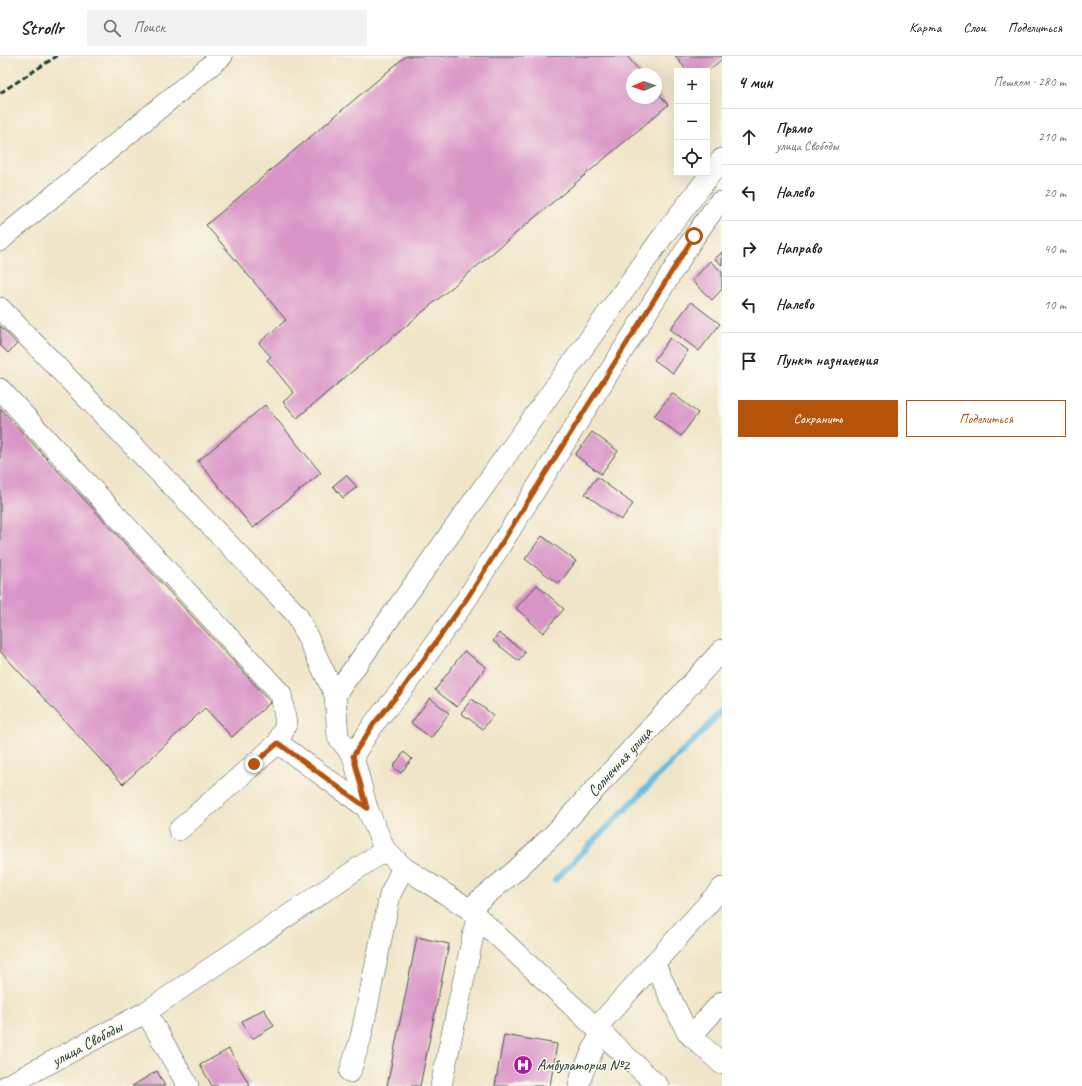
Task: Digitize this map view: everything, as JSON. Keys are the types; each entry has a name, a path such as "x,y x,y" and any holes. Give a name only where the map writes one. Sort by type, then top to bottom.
{"street":[{"path":"0,241 222,56"},
{"path":"335,695 663,236 722,159"},
{"path":"353,756 375,722 402,690 468,597 694,236 719,202"},
{"path":"0,308 297,614 335,695 338,737 353,756 367,808 385,850 403,866 473,913 658,1086"},
{"path":"0,389 281,694 286,724 278,743 179,830"},
{"name":"Солнечная улица","path":"473,913 514,871 555,833 722,650"},
{"path":"278,743 367,808"},
{"name":"улица Свободы","path":"6,1086 146,1012 385,850"},
{"path":"350,1072 361,1037 390,895 403,866"},
{"path":"579,1086 598,1030 654,963 722,888"},
{"path":"441,1086 473,913"},
{"path":"654,963 687,1032 722,1064"},
{"path":"692,1036 722,1002"},
{"path":"146,1012 188,1086"}],"building":[{"path":"406,56 627,56 637,68 626,68 626,104 662,104 662,98 668,105 297,418 283,402 294,393 267,360 271,357 259,343 286,320 206,225"},
{"path":"675,56 722,56 722,59 710,69 710,68 685,68"},
{"path":"722,252 722,265 715,259"},
{"path":"710,261 722,272 722,289 712,300 692,281"},
{"path":"691,302 720,324 699,351 670,329"},
{"path":"0,326 17,344 8,353 0,345"},
{"path":"670,338 688,351 673,373 654,360"},
{"path":"672,393 698,413 681,436 654,416"},
{"path":"265,405 321,473 253,528 198,461"},
{"path":"0,408 271,702 232,737 205,708 123,784 0,651"},
{"path":"592,432 618,451 601,474 575,455"},
{"path":"346,475 357,487 343,498 333,486"},
{"path":"597,477 633,504 621,520 585,494"},
{"path":"542,536 576,561 559,584 525,559"},
{"path":"537,585 564,609 543,633 516,608"},
{"path":"499,633 525,652 519,661 493,641"},
{"path":"464,651 486,667 457,707 435,690"},
{"path":"430,698 449,713 431,738 411,723"},
{"path":"472,699 493,715 483,729 461,713"},
{"path":"404,752 412,759 401,773 393,767"},
{"path":"417,937 449,944 420,1086 387,1086"},
{"path":"264,1009 274,1026 252,1039 242,1021"},
{"path":"504,1035 557,1044 550,1086 495,1086"},
{"path":"229,1049 250,1086 212,1086 200,1065"},
{"path":"157,1071 165,1086 132,1086"}],"waterway":[{"path":"555,880 707,727 722,710"}],"railway":[{"path":"0,93 57,56"}],"place":[{"name":"Амбулатория №2","path":"523,1065"}],"route":[{"path":"254,764 278,743 367,808 353,756 375,722 402,690 468,597 694,236"}]}
